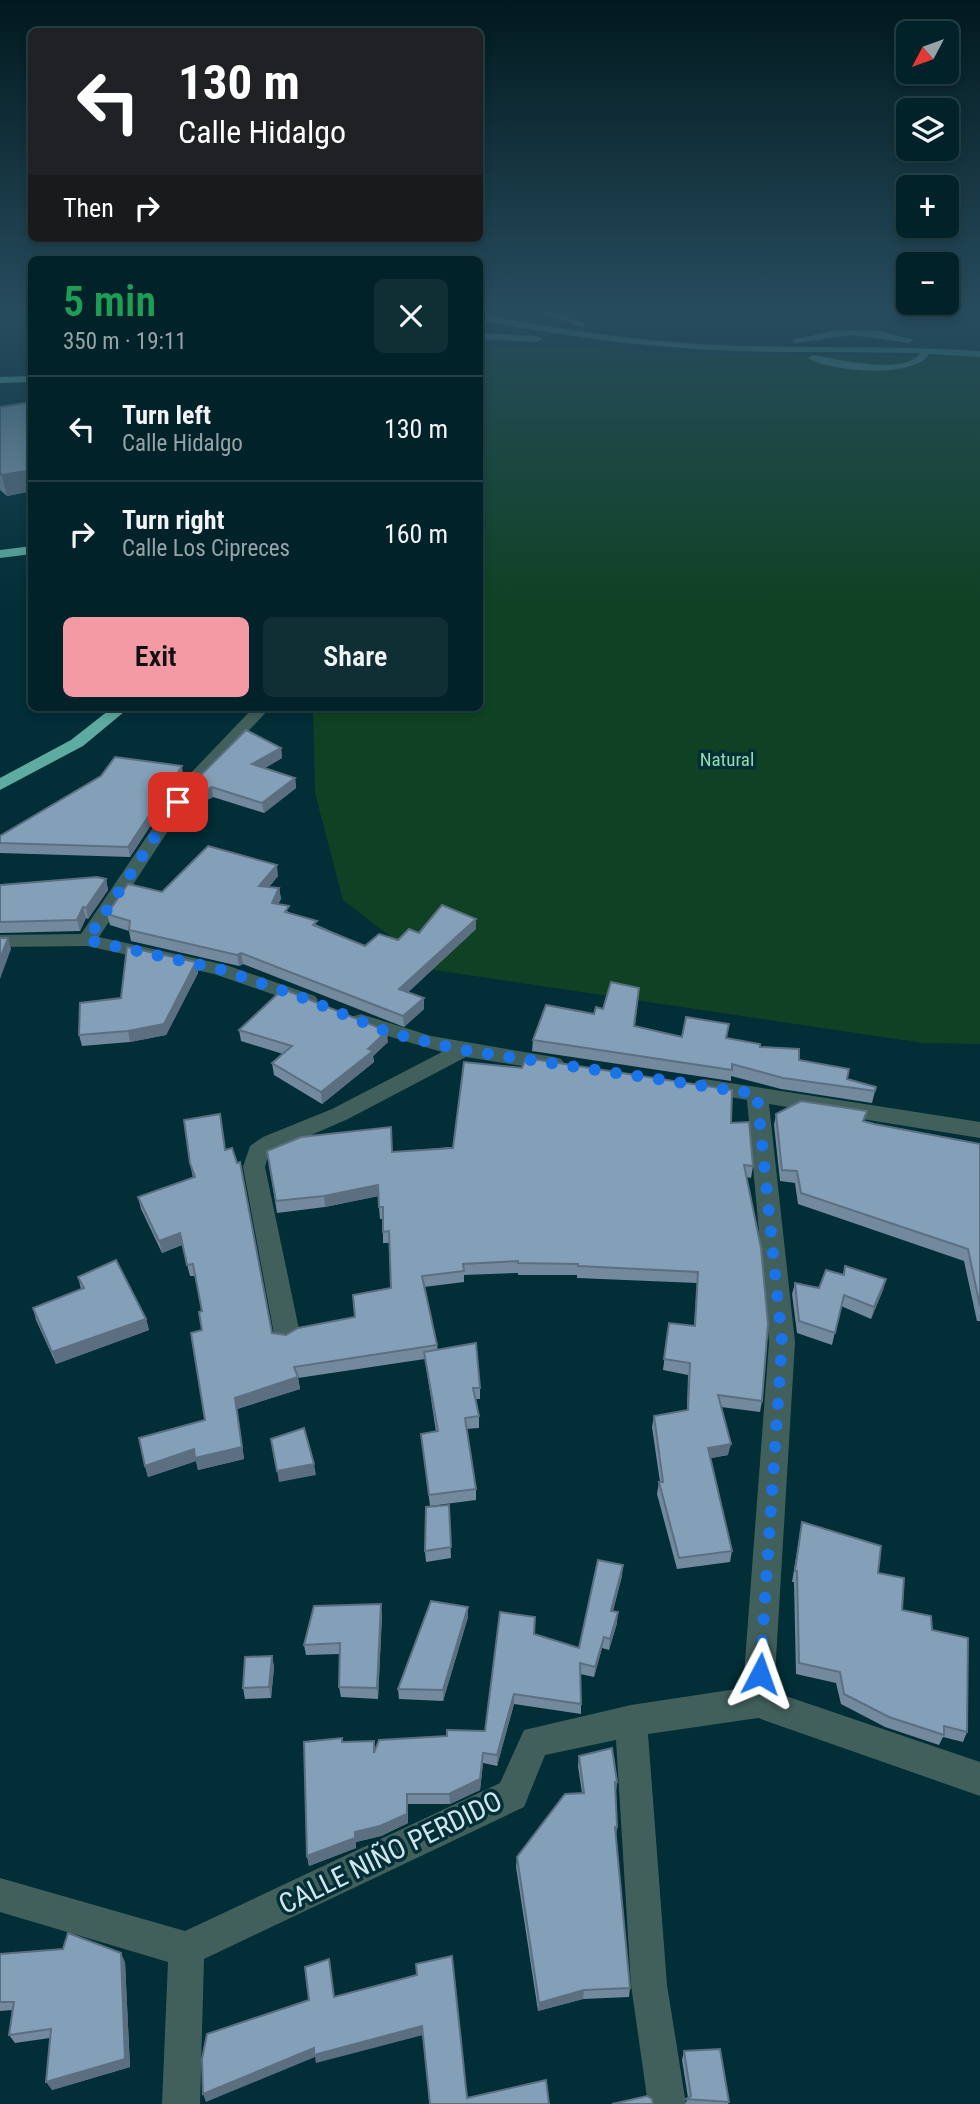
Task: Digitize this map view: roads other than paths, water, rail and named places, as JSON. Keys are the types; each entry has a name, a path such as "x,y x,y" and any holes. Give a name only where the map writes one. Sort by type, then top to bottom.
{"highway":[{"path":"0,554 28,550"},
{"path":"0,785 77,743 117,711"}],"street":[{"path":"87,940 193,780 258,711"},
{"path":"0,941 87,940 219,969 390,1033 463,1050 570,1066"},
{"path":"286,1334 254,1167 258,1152 271,1143 340,1114 463,1050"},
{"path":"690,1084 980,1130"},
{"path":"757,1094 782,1342 758,1702 980,1779"},
{"name":"CALLE NIÑO PERDIDO","path":"186,1949 512,1795 535,1741 631,1721 758,1702"},
{"path":"631,1721 649,1985 667,2104"},
{"path":"0,1895 186,1949 181,2104"}],"park label":[{"name":"Natural","path":"727,759"}]}
